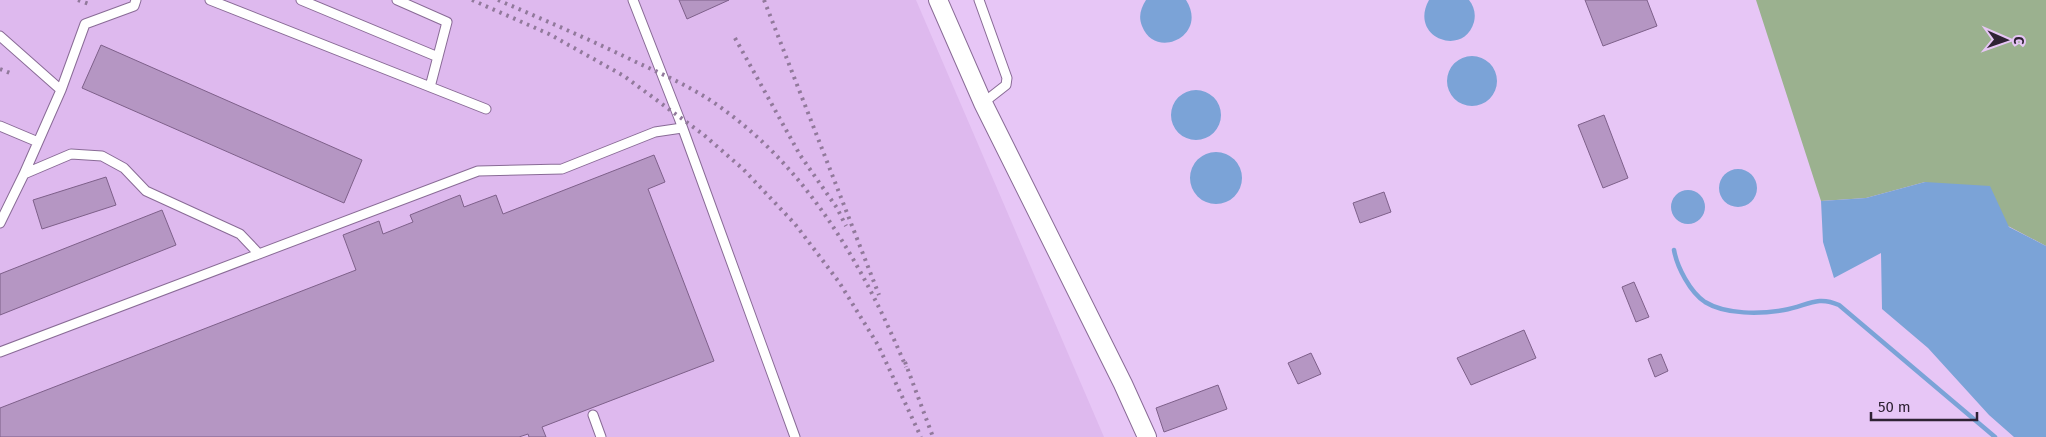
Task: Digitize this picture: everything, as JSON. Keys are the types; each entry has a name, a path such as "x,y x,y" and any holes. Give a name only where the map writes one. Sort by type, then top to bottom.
{"street":[{"path":"938,0 984,103 1123,384 1146,437"}],"lane":[{"path":"0,223 61,90 86,24 134,6 136,0"},
{"path":"210,0 486,109"},
{"path":"301,0 438,57"},
{"path":"397,0 447,22 430,87"},
{"path":"633,0 795,437"},
{"path":"979,0 1007,78 1006,85 984,103"},
{"path":"0,36 61,90"},
{"path":"0,126 38,142"},
{"path":"0,352 478,171 562,169 655,132 682,128"},
{"path":"24,174 71,154 102,156 124,168 146,191 240,234 259,254"},
{"path":"593,415 601,437"}],"shaded area":[{"path":"0,0 916,0 1104,437 0,437"}],"green space":[{"path":"1756,0 2046,0 2046,246 1925,182 1866,198 1821,201"}],"water":[{"path":"1146,0 1186,0 1191,13 1191,24 1186,33 1178,40 1168,43 1158,42 1149,36 1142,26 1140,19 1141,9"},
{"path":"1429,0 1469,0 1475,16 1468,33 1460,39 1450,41 1440,39 1431,33 1426,25 1424,13"},
{"path":"1472,56 1481,58 1492,67 1497,81 1495,90 1486,101 1472,106 1463,104 1452,95 1447,81 1449,72 1458,61"},
{"path":"1191,90 1201,90 1214,97 1221,110 1221,120 1214,133 1201,140 1191,140 1182,136 1175,129 1171,120 1171,110 1175,101 1182,94"},
{"path":"1216,152 1226,154 1234,160 1240,168 1242,178 1240,188 1234,196 1226,202 1216,204 1206,202 1198,196 1192,188 1190,178 1192,168 1198,160 1206,154"},
{"path":"1738,169 1751,175 1757,188 1751,201 1738,207 1725,201 1719,188 1725,175"},
{"path":"1925,182 1990,186 2009,227 2046,246 2046,437 2014,437 1989,415 1928,348 1882,309 1881,253 1834,278 1823,242 1821,201 1866,198"},
{"path":"1688,190 1700,195 1705,207 1700,219 1688,224 1676,219 1671,207 1676,195"}],"building":[{"path":"679,0 729,0 687,19"},
{"path":"1585,0 1647,0 1657,26 1603,46"},
{"path":"101,45 362,160 344,203 82,88"},
{"path":"1604,115 1628,178 1603,188 1578,125"},
{"path":"654,155 665,182 648,189 714,361 542,427 546,437 529,437 528,434 519,437 0,437 0,408 356,270 343,235 379,221 383,234 413,222 410,215 460,195 464,207 496,195 503,214"},
{"path":"106,177 116,205 42,229 33,200"},
{"path":"1384,192 1391,212 1360,223 1353,203"},
{"path":"162,210 176,245 0,315 0,274"},
{"path":"1634,282 1649,317 1636,322 1622,287"},
{"path":"1524,330 1536,358 1471,385 1457,358"},
{"path":"1311,353 1321,374 1298,384 1288,363"},
{"path":"1661,354 1668,371 1655,377 1648,359"},
{"path":"1218,385 1227,409 1164,432 1156,408"}],"waterway":[{"path":"1674,250 1681,271 1689,286 1699,298 1713,306 1733,311 1754,313 1784,310 1818,301 1839,305 1995,437"}],"railway":[{"path":"78,0 89,4"},
{"path":"472,0 549,34 624,76 704,135 743,169 795,224 839,282 878,345 921,437"},
{"path":"498,0 685,85 713,102 747,128 777,156 829,220 871,292 906,367"},
{"path":"764,0 879,295"},
{"path":"735,38 800,155 837,208 846,226"},
{"path":"0,69 10,73"},
{"path":"905,362 933,437"}]}
